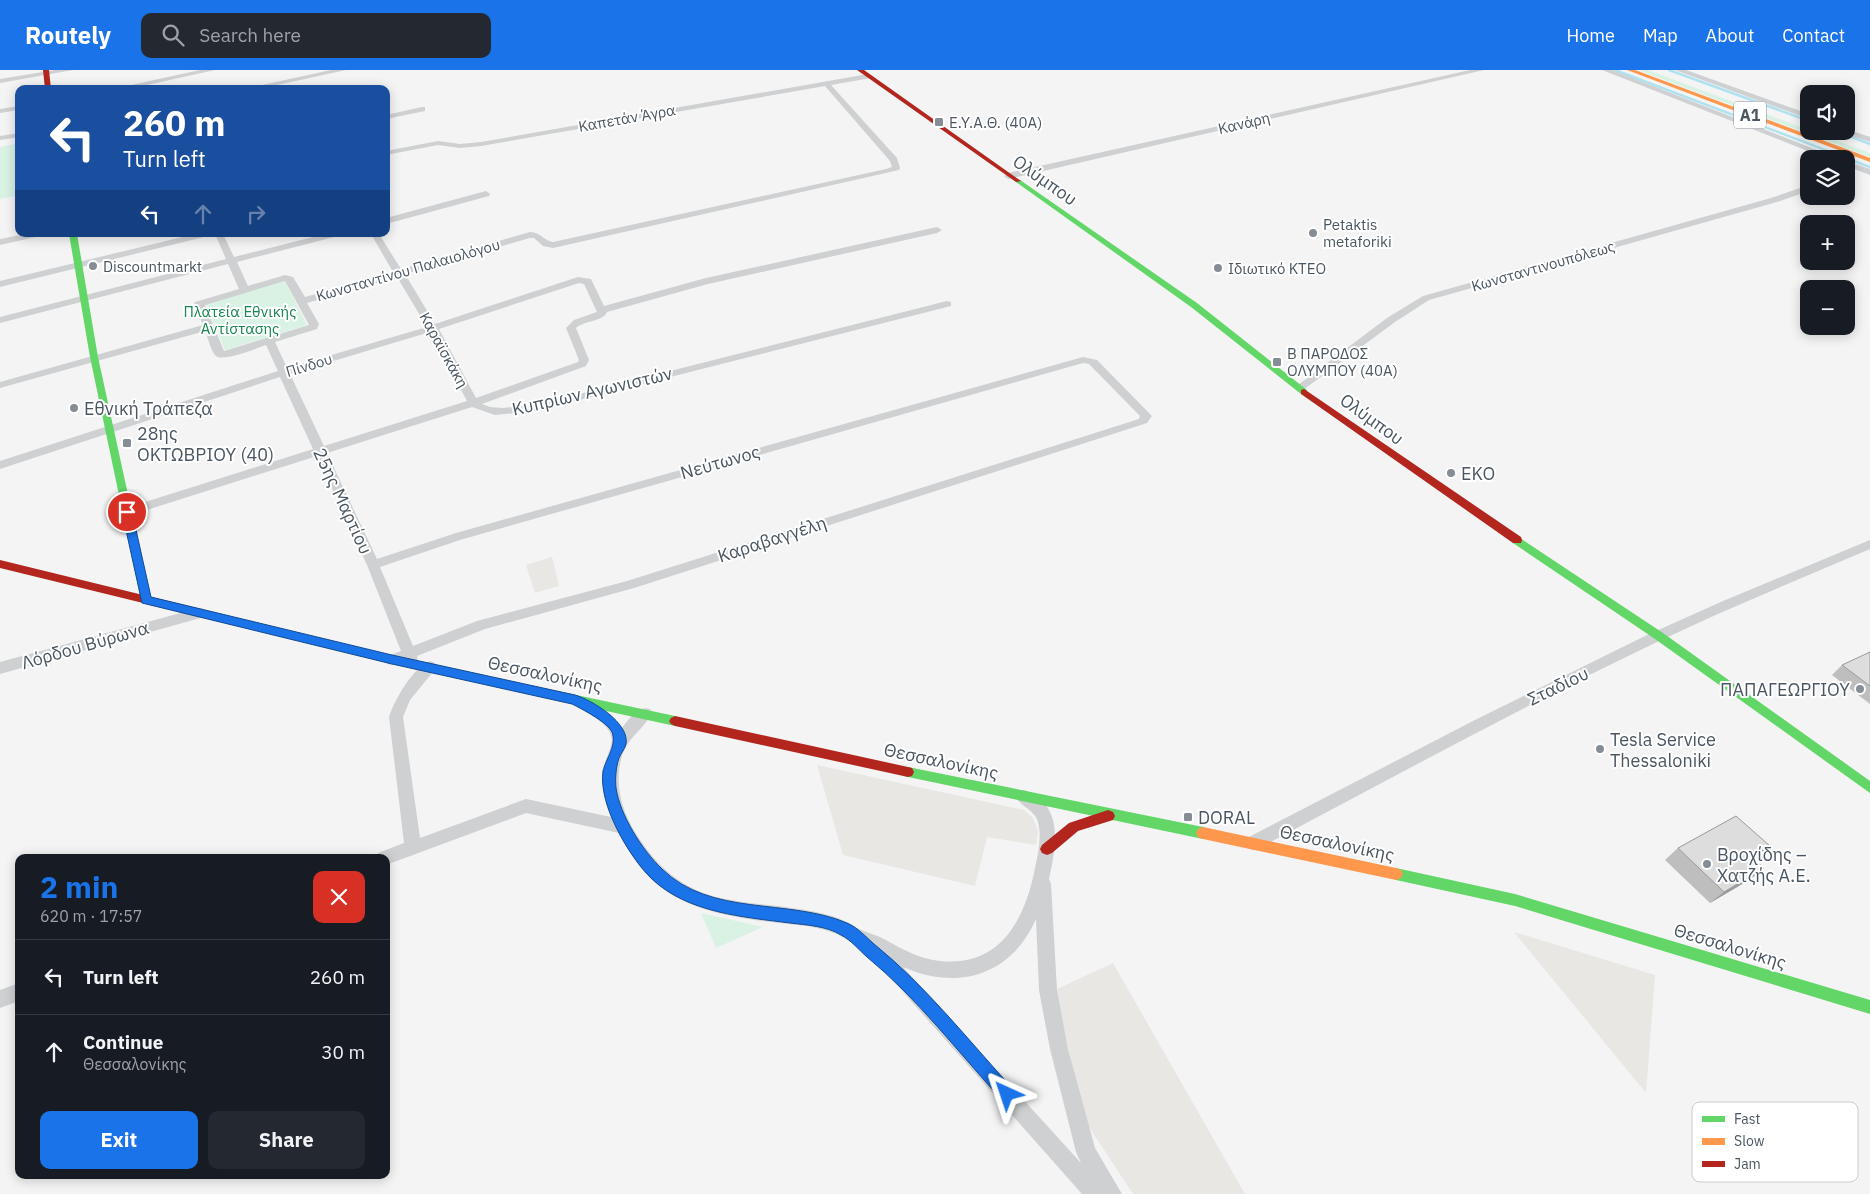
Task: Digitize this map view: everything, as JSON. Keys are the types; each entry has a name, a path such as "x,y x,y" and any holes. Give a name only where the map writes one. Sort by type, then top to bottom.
{"main road":[{"name":"Α1","path":"1630,70 1868,167"},
{"name":"Α1","path":"1655,70 1800,124"},
{"path":"46,72 48,85"},
{"name":"Ολύμπου","path":"864,73 1194,305 1298,388 1462,504 1659,636 1870,788"},
{"path":"1844,140 1870,150"},
{"path":"73,237 94,357 146,600"},
{"path":"0,564 392,660"},
{"name":"Θεσσαλονίκης","path":"410,658 430,667 575,699 1024,797 1253,843 1514,900 1870,1007"},
{"path":"1047,849 1063,832 1084,822 1113,815"}],"street":[{"path":"0,81 46,72 69,70"},
{"path":"154,70 161,85"},
{"path":"136,85 211,70"},
{"path":"295,70 301,85"},
{"path":"266,85 342,70"},
{"name":"Κανάρη","path":"1008,176 1480,70"},
{"path":"1606,70 1813,150"},
{"path":"1679,70 1800,115"},
{"name":"Καπετάν Άγρα","path":"390,152 438,143 460,146 481,144 826,83 864,73"},
{"name":"Κωνσταντίνου Παλαιολόγου","path":"302,300 515,239 534,235 546,244 553,245 896,168 894,160 826,83"},
{"path":"0,111 15,109"},
{"path":"390,116 422,109"},
{"path":"1855,134 1870,140"},
{"path":"0,138 15,136"},
{"path":"1855,164 1868,167"},
{"path":"1855,172 1868,167"},
{"name":"Κωνσταντινουπόλεως","path":"1298,388 1390,320 1426,298 1800,191"},
{"path":"390,219 486,194"},
{"path":"578,346 571,331 572,326 580,321 599,316 602,313 600,310 706,280 937,230"},
{"path":"0,242 23,237"},
{"path":"0,284 193,237"},
{"path":"220,237 245,290"},
{"path":"0,320 323,237"},
{"name":"Καραϊσκάκη","path":"377,237 433,328 473,403 582,364 584,360 578,346"},
{"path":"287,278 290,279 302,300 314,324 313,327 222,354 218,352 200,304 287,278"},
{"name":"Πίνδου","path":"0,464 283,373 433,328 581,279 588,281 600,310"},
{"name":"Κυπρίων Αγωνιστών","path":"473,403 479,408 494,412 536,408 947,304"},
{"path":"0,385 94,357 208,327"},
{"name":"25ης Μαρτίου","path":"269,341 373,565 410,658"},
{"name":"Νεύτωνος","path":"373,565 456,537 1086,359 1091,360 1144,413"},
{"path":"127,512 473,403"},
{"name":"Καραβαγγέλη","path":"392,660 410,658 482,625 638,582 1143,421 1146,418 1144,413"},
{"name":"Σταδίου","path":"1253,843 1516,707 1659,636 1870,544"},
{"name":"Λόρδου Βύρωνα","path":"0,668 198,613"},
{"path":"413,847 396,717 399,705 406,694 430,667"},
{"path":"575,699 602,715 615,726 620,744"},
{"path":"644,713 628,730 613,759 609,773 610,789 615,810 623,827 645,860 657,874 678,890 724,908 816,920 845,929 912,962 941,970 972,967 994,959 1014,944 1026,926 1042,878 1047,849 1045,818 1040,810 1024,797"},
{"path":"390,856 526,806 623,827"},
{"path":"1042,878 1048,990 1059,1048 1086,1152 1112,1194"},
{"path":"845,929 895,970 1045,1135 1095,1194"},
{"path":"0,999 15,993"}],"shaded area":[{"path":"552,557 559,586 535,593 526,565"},
{"path":"817,765 1024,810 1033,818 1038,831 1036,845 987,837 975,886 843,855"},
{"path":"1514,932 1655,975 1646,1093"},
{"path":"1113,963 1245,1194 1133,1194 1085,1121 1055,990"}],"green space":[{"path":"1638,70 1648,70 1800,127 1800,131"},
{"path":"1825,140 1835,140 1870,153 1870,157"},
{"path":"15,144 15,196 0,199 0,147"},
{"name":"Πλατεία Εθνικής Αντίστασης","path":"285,281 307,325 225,350 206,304"},
{"path":"701,913 763,927 716,948"}],"building":[{"path":"1870,652 1870,686 1842,665"},
{"name":"Βροχίδης – Χατζής Α.Ε.","path":"1736,816 1770,846 1751,857 1764,868 1724,892 1678,848"}],"waterway":[{"path":"1615,70 1870,167"},
{"path":"1669,70 1800,118"},
{"path":"1855,138 1870,144"}],"traffic: fast":[{"path":"1018,181 1194,305 1304,392"},
{"path":"74,237 94,357 146,600"},
{"path":"1517,540 1659,636 1870,788"},
{"path":"237,622 392,660 675,721"},
{"path":"908,772 1203,833"},
{"path":"1396,874 1515,900 1870,1007"}],"traffic: slow":[{"path":"1630,70 1870,160"},
{"path":"1203,833 1396,874"}],"traffic: jam":[{"path":"46,70 48,85"},
{"path":"860,70 1018,181"},
{"path":"1304,392 1517,540"},
{"path":"0,564 237,622"},
{"path":"675,721 908,772"},
{"path":"1047,849 1074,827 1108,816"}],"place":[{"name":"Ε.Υ.Α.Θ. (40Α)","path":"939,122"},
{"name":"Petaktis metaforiki","path":"1313,233"},
{"name":"Discountmarkt","path":"93,266"},
{"name":"Ιδιωτικό ΚΤΕΟ","path":"1218,268"},
{"name":"Β ΠΑΡΟΔΟΣ ΟΛΥΜΠΟΥ (40Α)","path":"1277,362"},
{"name":"Εθνική Τράπεζα","path":"74,408"},
{"name":"28ης ΟΚΤΩΒΡΙΟΥ (40)","path":"127,443"},
{"name":"EKO","path":"1451,473"},
{"name":"ΠΑΠΑΓΕΩΡΓΙΟΥ","path":"1860,689"},
{"name":"Tesla Service Thessaloniki","path":"1600,749"},
{"name":"DORAL","path":"1188,817"},
{"name":"Βροχίδης – Χατζής Α.Ε.","path":"1707,864"}],"route":[{"path":"127,512 146,600 392,660 575,699 597,712 615,726 618,733 620,744 609,773 610,789 615,810 623,827 645,860 657,874 678,890 724,908 816,920 845,929 895,970 1007,1094"}]}
